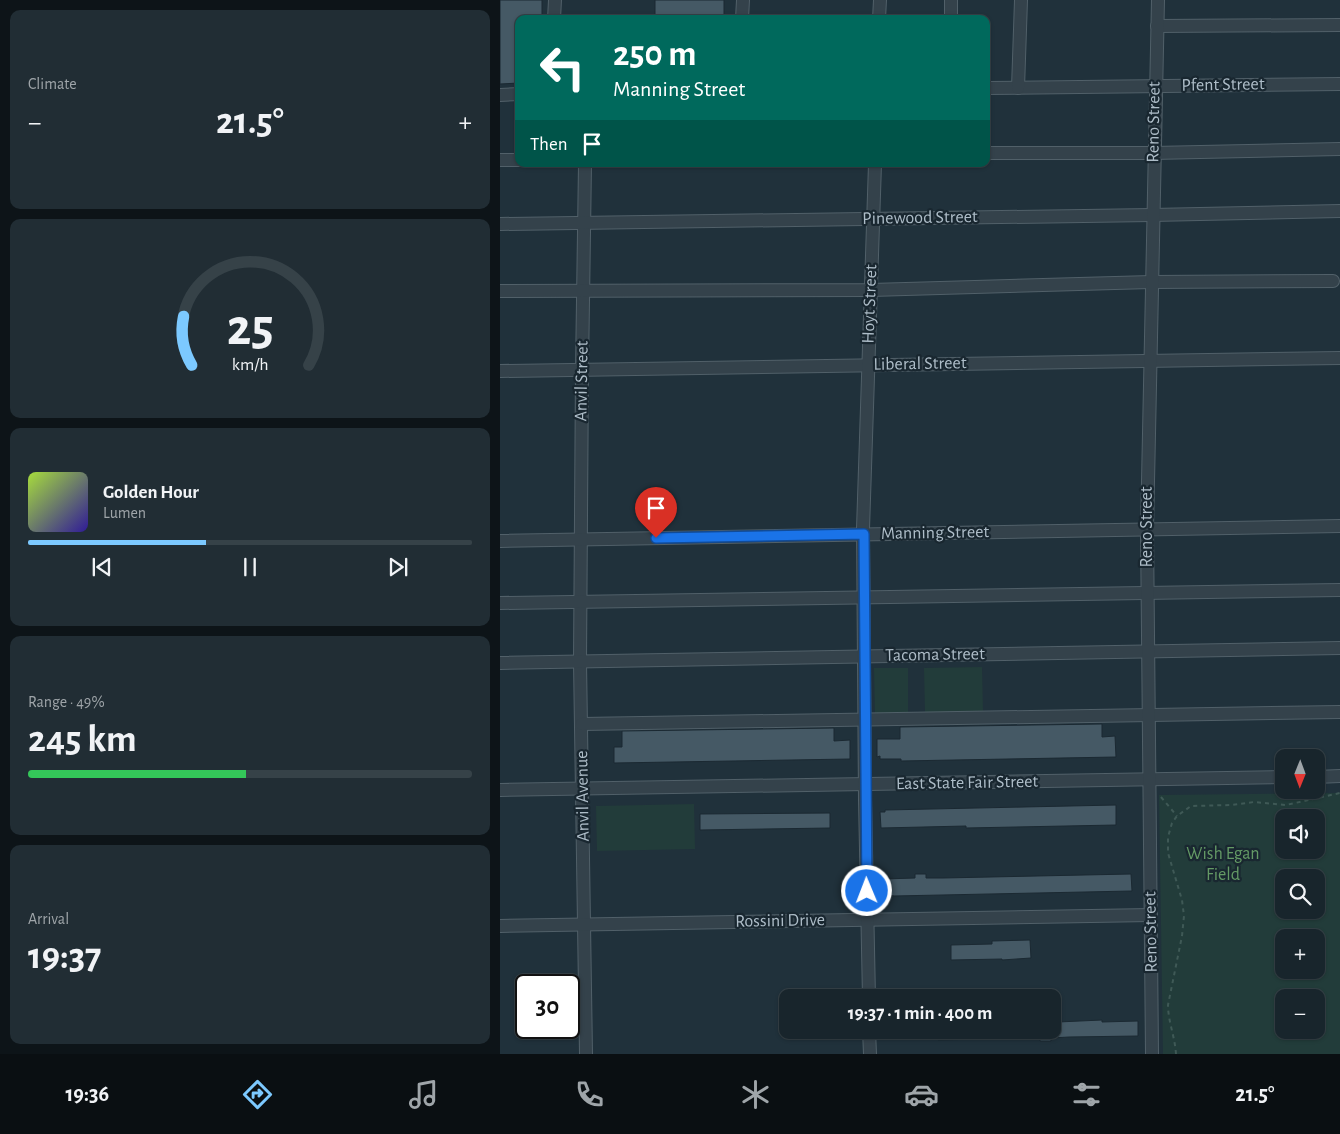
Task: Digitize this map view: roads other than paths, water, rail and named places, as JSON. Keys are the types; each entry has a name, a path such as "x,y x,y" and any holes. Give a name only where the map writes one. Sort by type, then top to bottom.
{"street":[{"path":"554,15 555,0"},
{"path":"742,15 743,0"},
{"path":"879,15 880,0"},
{"path":"951,0 951,15"},
{"path":"1018,88 1021,0"},
{"name":"Reno Street","path":"1152,1054 1146,530 1158,0"},
{"path":"1157,26 1340,25"},
{"name":"Pfent Street","path":"990,88 1340,84"},
{"path":"500,95 515,94"},
{"path":"990,154 1340,149"},
{"path":"500,160 515,160"},
{"path":"584,223 585,167"},
{"name":"Hoyt Street","path":"869,989 865,785 864,534 874,167"},
{"name":"Pinewood Street","path":"500,224 1152,215 1340,210"},
{"name":"Anvil Street","path":"580,539 584,223"},
{"path":"500,291 871,290 1151,282 1333,281"},
{"name":"Liberal Street","path":"500,371 1340,358"},
{"name":"Manning Street","path":"500,541 1340,526"},
{"name":"Anvil Avenue","path":"580,539 586,1054"},
{"path":"500,603 1340,590"},
{"name":"Tacoma Street","path":"500,663 1340,648"},
{"path":"582,724 865,718 1148,716 1340,712"},
{"path":"1325,777 1340,776"},
{"name":"East State Fair Street","path":"500,790 1275,777"},
{"name":"Rossini Drive","path":"500,926 1151,915"},
{"path":"869,1039 870,1054"}],"park label":[{"name":"Wish Egan Field","path":"1223,864"}]}
